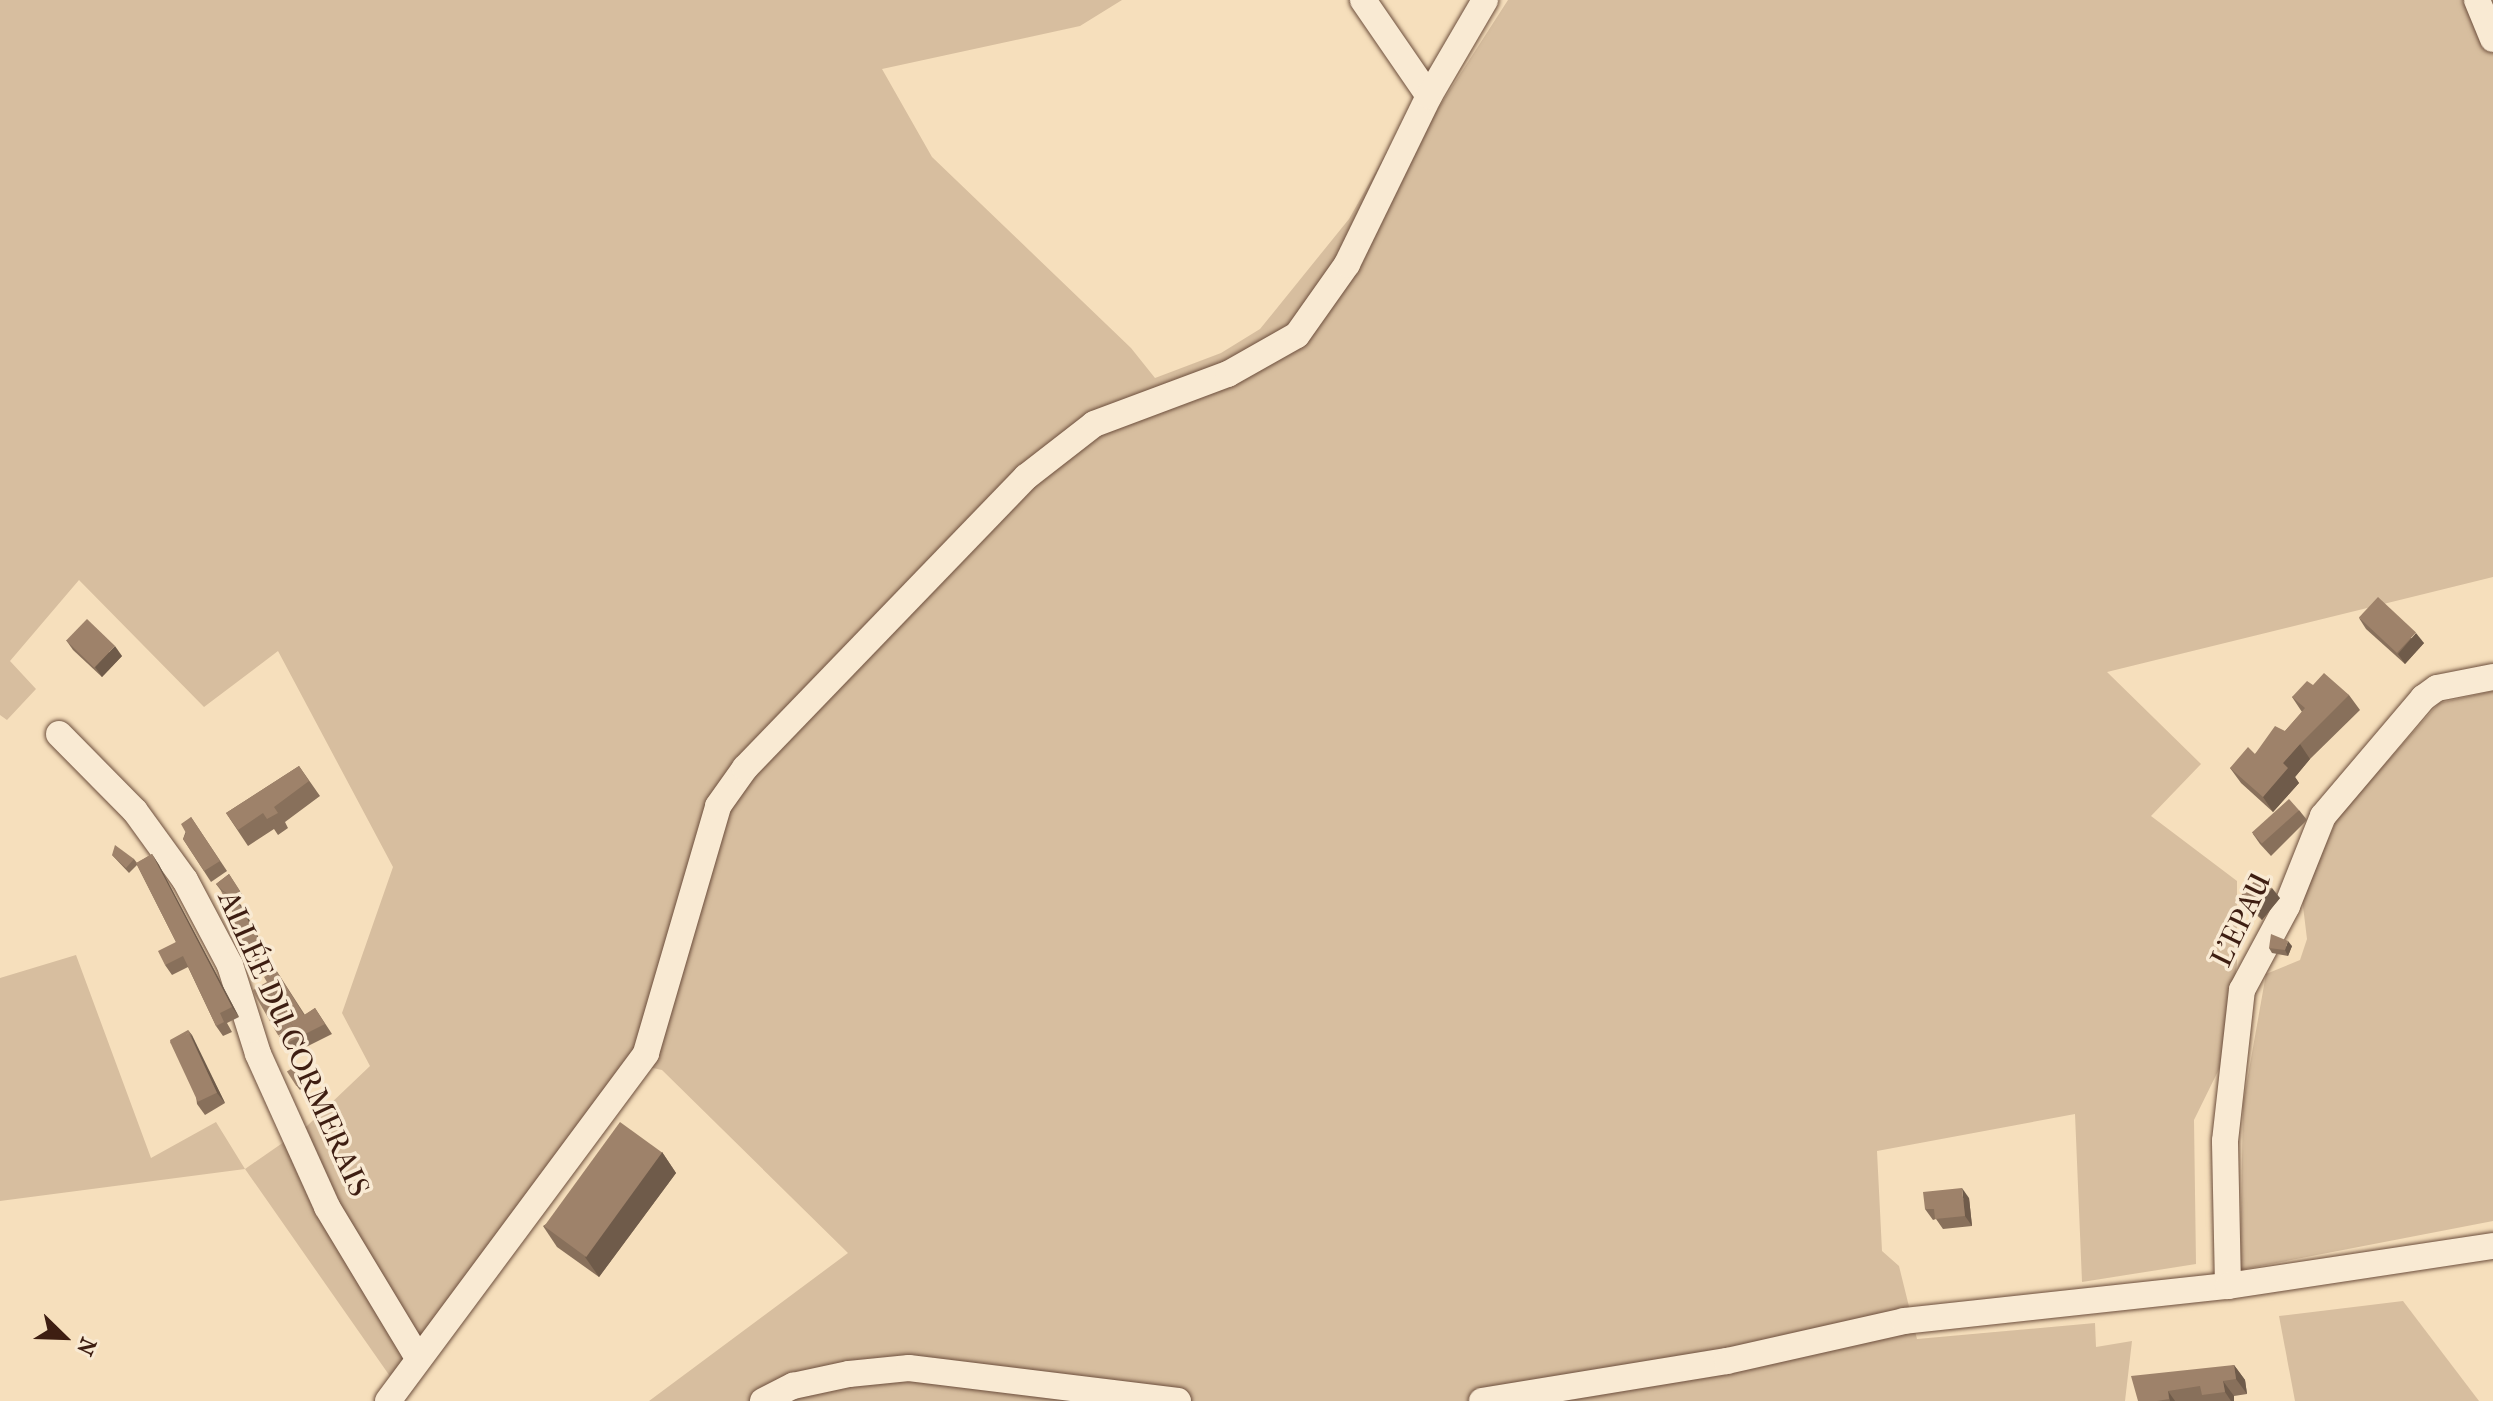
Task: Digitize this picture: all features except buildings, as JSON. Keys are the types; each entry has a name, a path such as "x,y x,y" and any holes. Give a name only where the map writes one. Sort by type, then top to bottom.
{"street":[{"path":"1363,0 1429,96"},
{"path":"388,1401 550,1189 646,1053 718,806 745,768 1026,477 1094,424 1228,374 1264,358 1297,335 1347,264 1429,96 1485,0"},
{"path":"2477,0 2493,39"},
{"name":"L'EPAU","path":"2228,1286 2225,1141 2242,990 2287,906 2323,816 2423,698 2437,688 2493,677"},
{"name":"ALLÉE DU CORMERAIS","path":"59,734 135,811 185,880 230,965 258,1054 327,1207 418,1358"},
{"path":"1482,1401 1727,1361 1904,1321 2228,1286 2493,1246"},
{"path":"763,1401 793,1386 849,1374 909,1368 1178,1401"}],"shaded area":[{"path":"0,0 1122,0 1080,26 882,69 932,157 1131,348 1155,378 1221,353 1260,329 1349,219 1414,104 1428,124 1508,0 2493,0 2493,577 2107,672 2201,764 2151,816 2237,881 2237,964 2222,1063 2194,1120 2196,1264 2082,1282 2075,1114 1877,1151 1882,1251 1899,1266 1917,1339 2095,1323 2096,1347 2132,1341 2125,1401 649,1401 848,1253 662,1070 630,1063 394,1382 245,1169 307,1126 370,1066 342,1013 393,867 278,651 204,707 79,580 10,661 36,689 7,720 0,715"},
{"path":"2493,691 2493,1221 2240,1270 2243,1104 2266,974 2300,960 2307,939 2302,898 2338,817 2439,703"},
{"path":"76,955 151,1158 216,1122 245,1169 0,1201 0,978"},
{"path":"2403,1301 2479,1401 2295,1401 2279,1316"}]}
